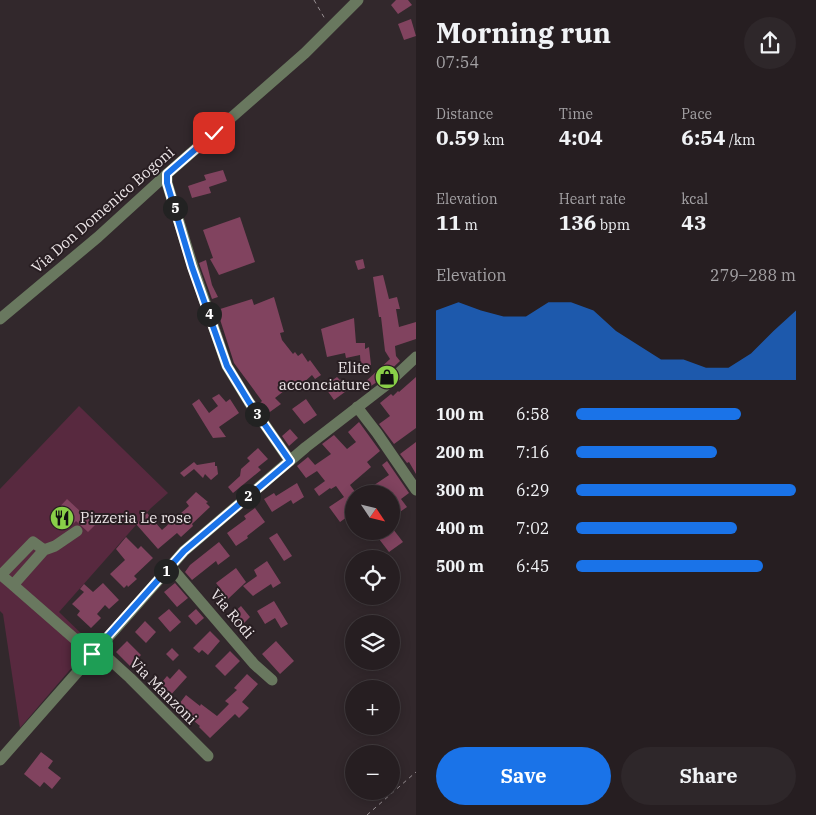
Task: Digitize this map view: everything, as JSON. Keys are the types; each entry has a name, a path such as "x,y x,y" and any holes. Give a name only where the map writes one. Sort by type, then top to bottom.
{"street":[{"name":"Via Don Domenico Bogoni","path":"0,319 98,237 305,54 358,0"},
{"path":"167,174 167,183 192,267 227,366 249,402 290,461"},
{"path":"0,760 170,566 199,537 290,461 385,386 416,357"},
{"path":"357,407 378,433 416,490"},
{"path":"6,582 44,550 55,546 77,530"},
{"name":"Via Rodi","path":"170,566 254,664 272,680"},
{"name":"Via Manzoni","path":"6,582 130,678 208,756"}],"path":[{"path":"314,0 330,28"},
{"path":"367,815 416,772"}],"shaded area":[{"path":"79,406 168,493 151,508 59,612 92,644 20,728 3,614 0,611 0,489"}],"building":[{"path":"396,0 408,0 412,5 398,14 391,5"},
{"path":"411,19 416,36 404,40 398,24"},
{"path":"223,170 227,181 209,187 211,193 192,198 188,186 206,180 204,175"},
{"path":"240,217 255,262 219,275 210,259 213,258 203,230"},
{"path":"363,259 365,268 358,270 355,261"},
{"path":"206,260 212,285 218,297 212,299 199,263"},
{"path":"383,275 389,299 397,297 400,309 396,309 399,327 416,322 416,339 395,346 396,356 400,361 380,380 368,388 364,383 390,359 385,351 373,277"},
{"path":"274,297 284,332 280,333 282,340 293,354 295,352 298,356 302,353 308,362 310,360 321,375 315,379 312,375 302,384 298,380 275,398 281,404 267,414 259,404 262,401 234,363 217,310 252,299 254,305"},
{"path":"354,318 356,343 365,343 365,349 369,347 371,365 361,368 360,355 346,358 345,353 327,357 321,329"},
{"path":"337,377 340,380 342,379 349,389 334,400 324,386"},
{"path":"416,377 416,428 394,444 379,424 390,416 380,403 391,394 393,396 399,392"},
{"path":"219,394 226,402 230,399 239,413 219,427 226,437 213,438 192,404 199,399 209,413 218,406 212,398"},
{"path":"306,399 317,415 304,424 292,409"},
{"path":"359,422 380,451 367,462 371,467 350,485 345,485 345,518 340,522 329,507 344,497 336,486 319,496 314,489 325,481 317,471 306,478 297,466 308,457 315,465 331,454 322,444 334,435 347,449 356,442 348,432"},
{"path":"290,429 298,438 289,446 282,436"},
{"path":"416,442 416,474 409,462 407,463 400,454"},
{"path":"258,448 268,459 258,467 261,470 233,493 228,487 240,476 241,469 250,461 247,458"},
{"path":"387,461 409,493 401,499 407,507 400,512 400,485 374,485 389,475 382,465"},
{"path":"194,462 197,465 215,462 218,474 211,480 205,474 203,478 194,469 184,477 180,473"},
{"path":"297,483 304,497 293,504 291,500 272,512 264,499 274,493 276,496"},
{"path":"196,492 208,502 206,503 210,507 181,537 177,533 158,549 136,524 147,513 162,530 189,506 186,502"},
{"path":"67,499 95,525 88,532 76,521 70,527 67,524 64,527 52,515"},
{"path":"255,508 265,522 236,546 227,533 246,519 244,516"},
{"path":"277,533 292,556 284,561 269,538"},
{"path":"126,537 138,549 141,546 153,558 134,576 137,579 124,588 110,574 125,560 116,549"},
{"path":"400,538 403,542 392,550 387,550 380,540 400,540"},
{"path":"219,542 230,556 218,565 216,561 192,580 185,572 190,565"},
{"path":"267,561 281,583 273,588 271,584 253,596 243,586 257,576 254,570"},
{"path":"236,568 246,582 228,599 216,583"},
{"path":"103,583 119,600 109,609 105,605 97,614 101,618 91,628 77,615 80,611 72,604 84,592 80,589 84,584 93,592"},
{"path":"175,583 188,598 177,607 164,592"},
{"path":"274,601 288,624 281,628 275,618 265,624 257,611"},
{"path":"241,606 250,617 240,627 231,615"},
{"path":"169,609 181,622 170,632 158,618"},
{"path":"196,609 204,618 196,625 188,616"},
{"path":"145,621 156,632 146,643 135,632"},
{"path":"210,631 220,641 208,655 202,650 199,653 193,648"},
{"path":"127,641 141,655 138,658 145,664 141,668 134,662 130,666 116,652"},
{"path":"276,641 294,661 280,674 262,654"},
{"path":"172,648 179,655 173,661 166,654"},
{"path":"230,651 240,661 225,676 215,666"},
{"path":"179,669 187,677 168,698 157,688 167,676 170,679"},
{"path":"247,674 258,684 242,702 249,708 239,718 235,714 210,738 200,726 183,712 185,710 179,704 186,695 217,716 229,704 225,701 237,690 234,688"},
{"path":"41,752 53,761 48,768 61,778 52,789 44,782 40,787 24,774"}],"place":[{"name":"Elite acconciature","path":"387,377"},
{"name":"Pizzeria Le rose","path":"62,518"}],"route":[{"path":"92,654 184,551 290,461 249,402 227,366 192,267 167,183 167,174 214,133"}]}
